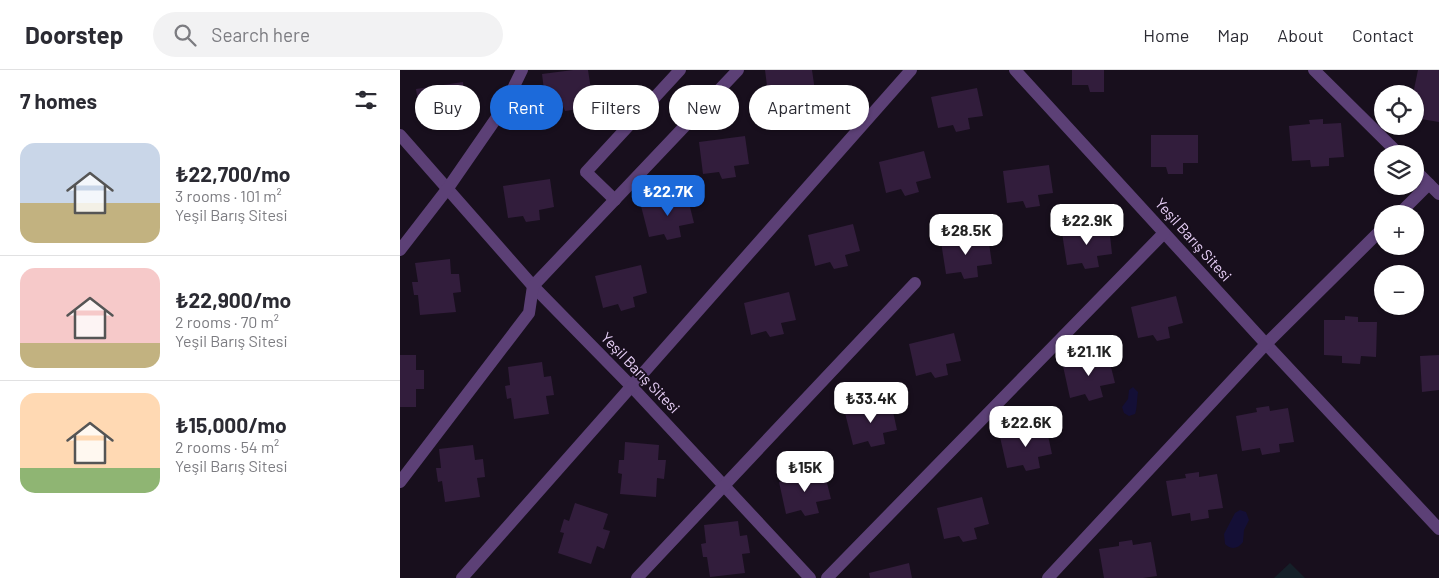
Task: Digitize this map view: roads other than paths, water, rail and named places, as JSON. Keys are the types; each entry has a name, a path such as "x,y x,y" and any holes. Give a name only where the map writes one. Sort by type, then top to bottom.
{"street":[{"path":"400,250 448,188 504,107 522,70"},
{"path":"615,200 586,172 680,70"},
{"path":"400,482 529,313 533,286 738,70"},
{"path":"462,578 911,70"},
{"name":"Yeşil Barış Sitesi","path":"1015,70 1266,344 1439,529"},
{"path":"1314,70 1390,145"},
{"name":"Yeşil Barış Sitesi","path":"400,136 533,286 632,387 808,577"},
{"path":"1424,178 1439,194"},
{"path":"1408,205 1430,184"},
{"path":"827,578 1164,233"},
{"path":"1048,578 1266,344 1374,237"},
{"path":"637,578 915,283"}]}
